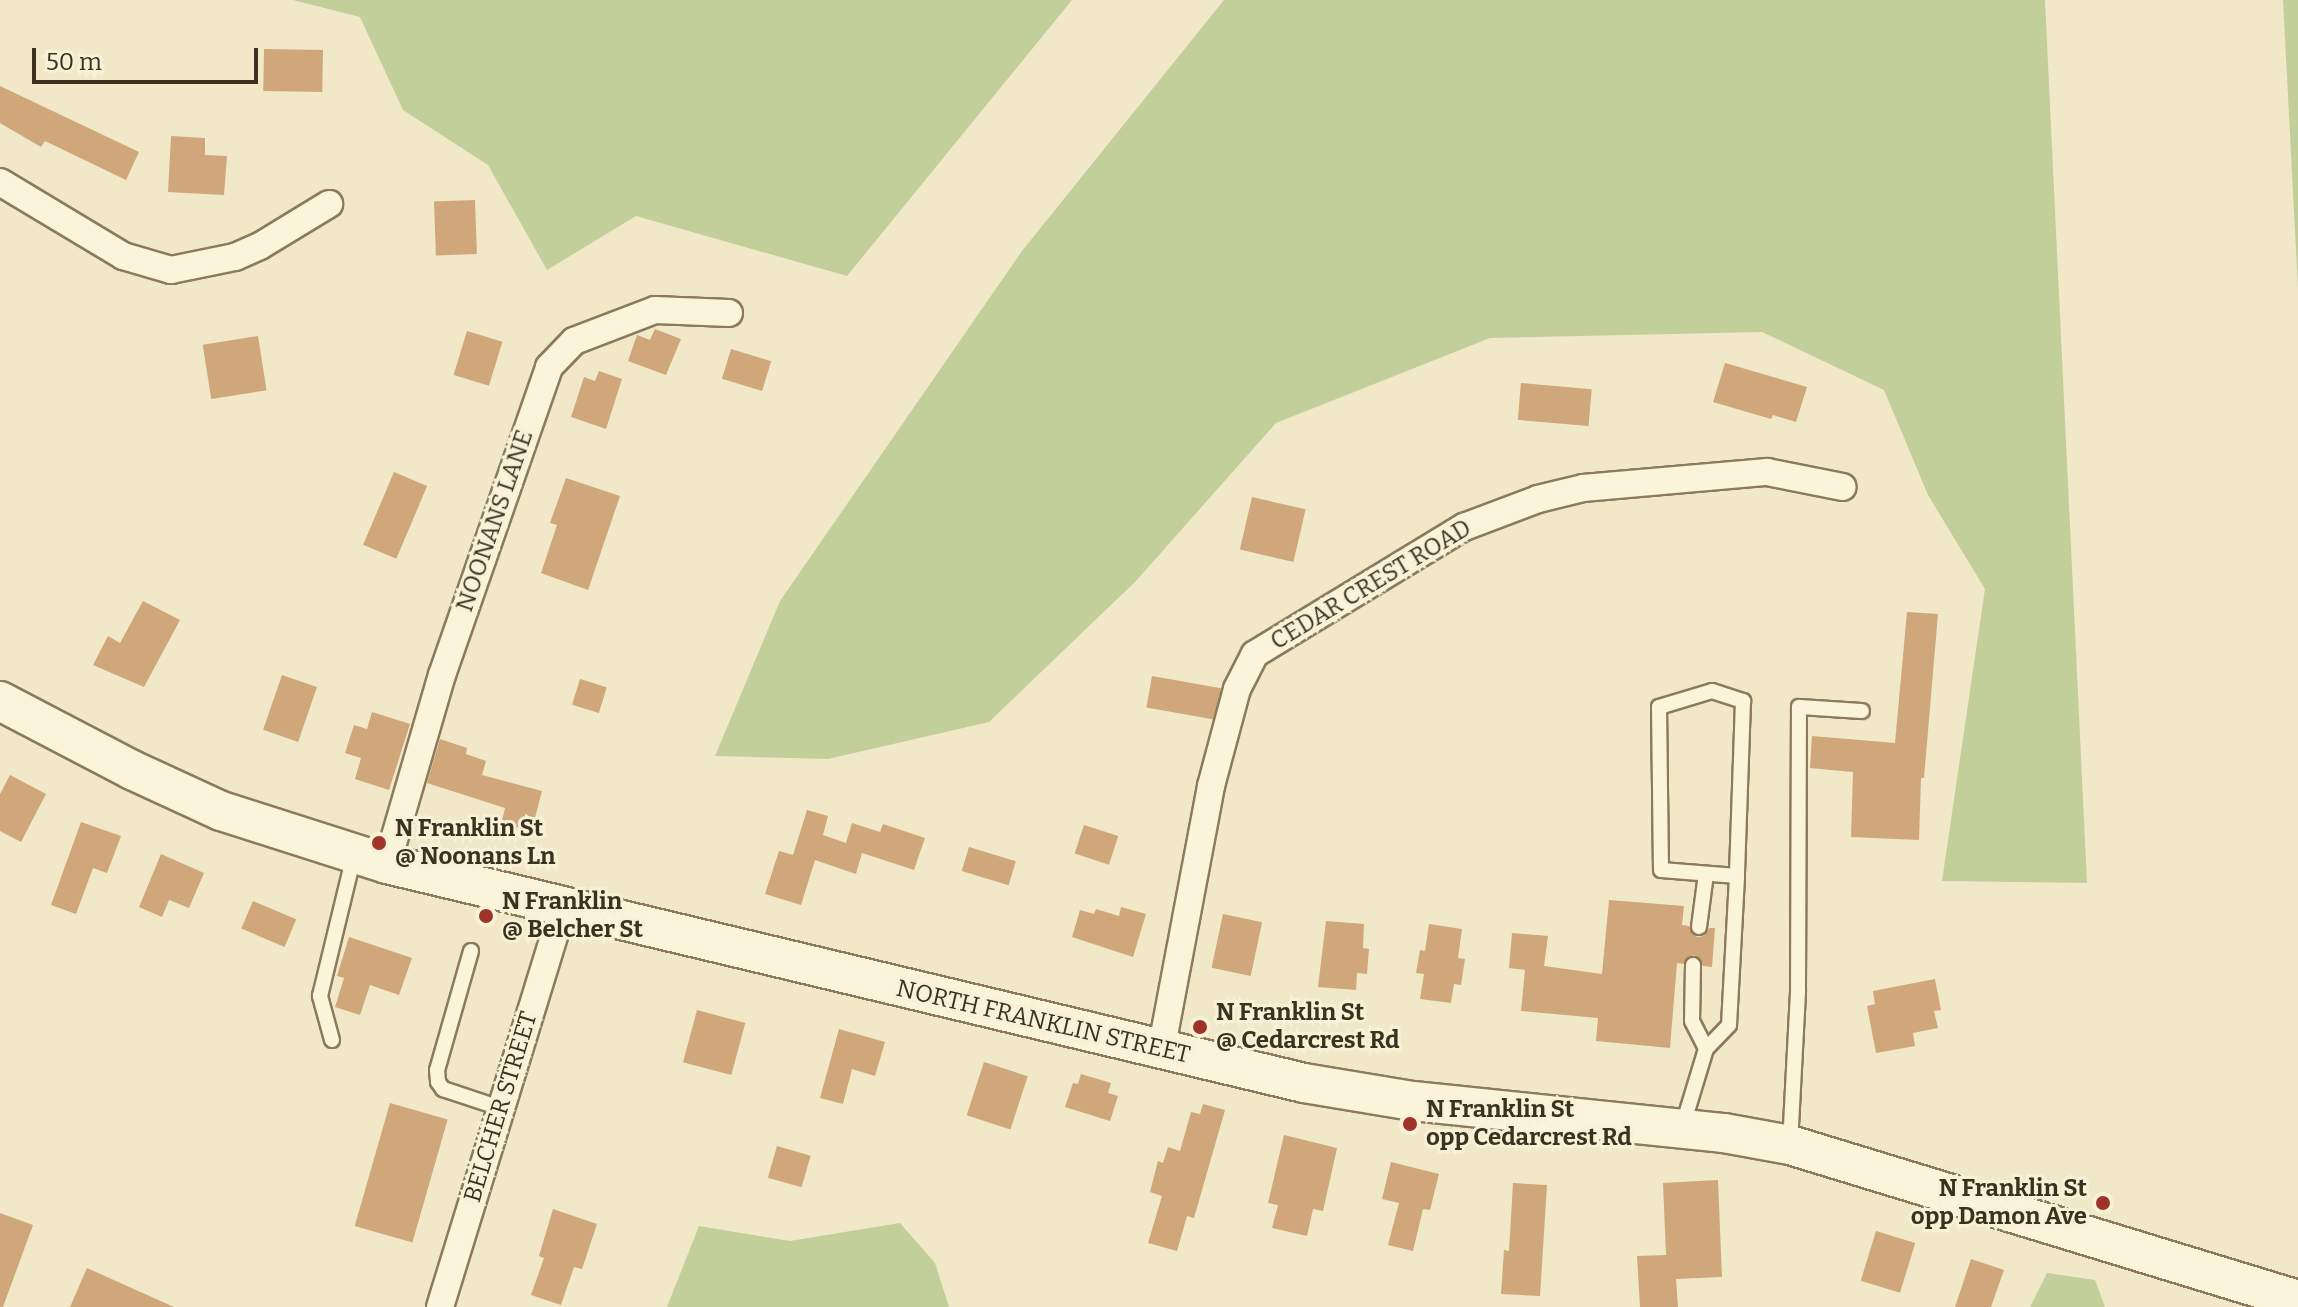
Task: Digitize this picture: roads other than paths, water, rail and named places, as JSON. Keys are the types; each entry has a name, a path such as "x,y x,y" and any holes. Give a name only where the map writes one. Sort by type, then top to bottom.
{"main road":[{"name":"NORTH FRANKLIN STREET","path":"0,701 176,792 251,822 370,859 1304,1083 1384,1097 1682,1128 1790,1145 2298,1300"}],"street":[{"path":"0,182 123,256 171,270 248,252 329,204"},
{"name":"NOONANS LANE","path":"370,859 442,675 549,367 574,341 655,310 729,313"},
{"name":"CEDAR CREST ROAD","path":"1161,1051 1211,786 1237,689 1255,654 1464,527 1538,499 1583,488 1767,472 1843,487"},
{"name":"BELCHER STREET","path":"440,1307 563,907"}],"lane":[{"path":"1682,1128 1706,1049 1729,1025 1737,876 1743,701 1712,691 1659,707 1661,870 1737,876"},
{"path":"1790,1145 1798,990 1799,707 1862,711"},
{"path":"332,1040 320,996 370,859"},
{"path":"1699,927 1706,874"},
{"path":"471,951 437,1070 438,1082 443,1089 500,1108"},
{"path":"1693,965 1692,1021 1706,1049"}],"place":[{"name":"N Franklin St @ Noonans Ln","path":"379,843"},
{"name":"N Franklin @ Belcher St","path":"486,916"},
{"name":"N Franklin St @ Cedarcrest Rd","path":"1200,1027"},
{"name":"N Franklin St opp Cedarcrest Rd","path":"1410,1124"},
{"name":"N Franklin St opp Damon Ave","path":"2103,1203"}]}
